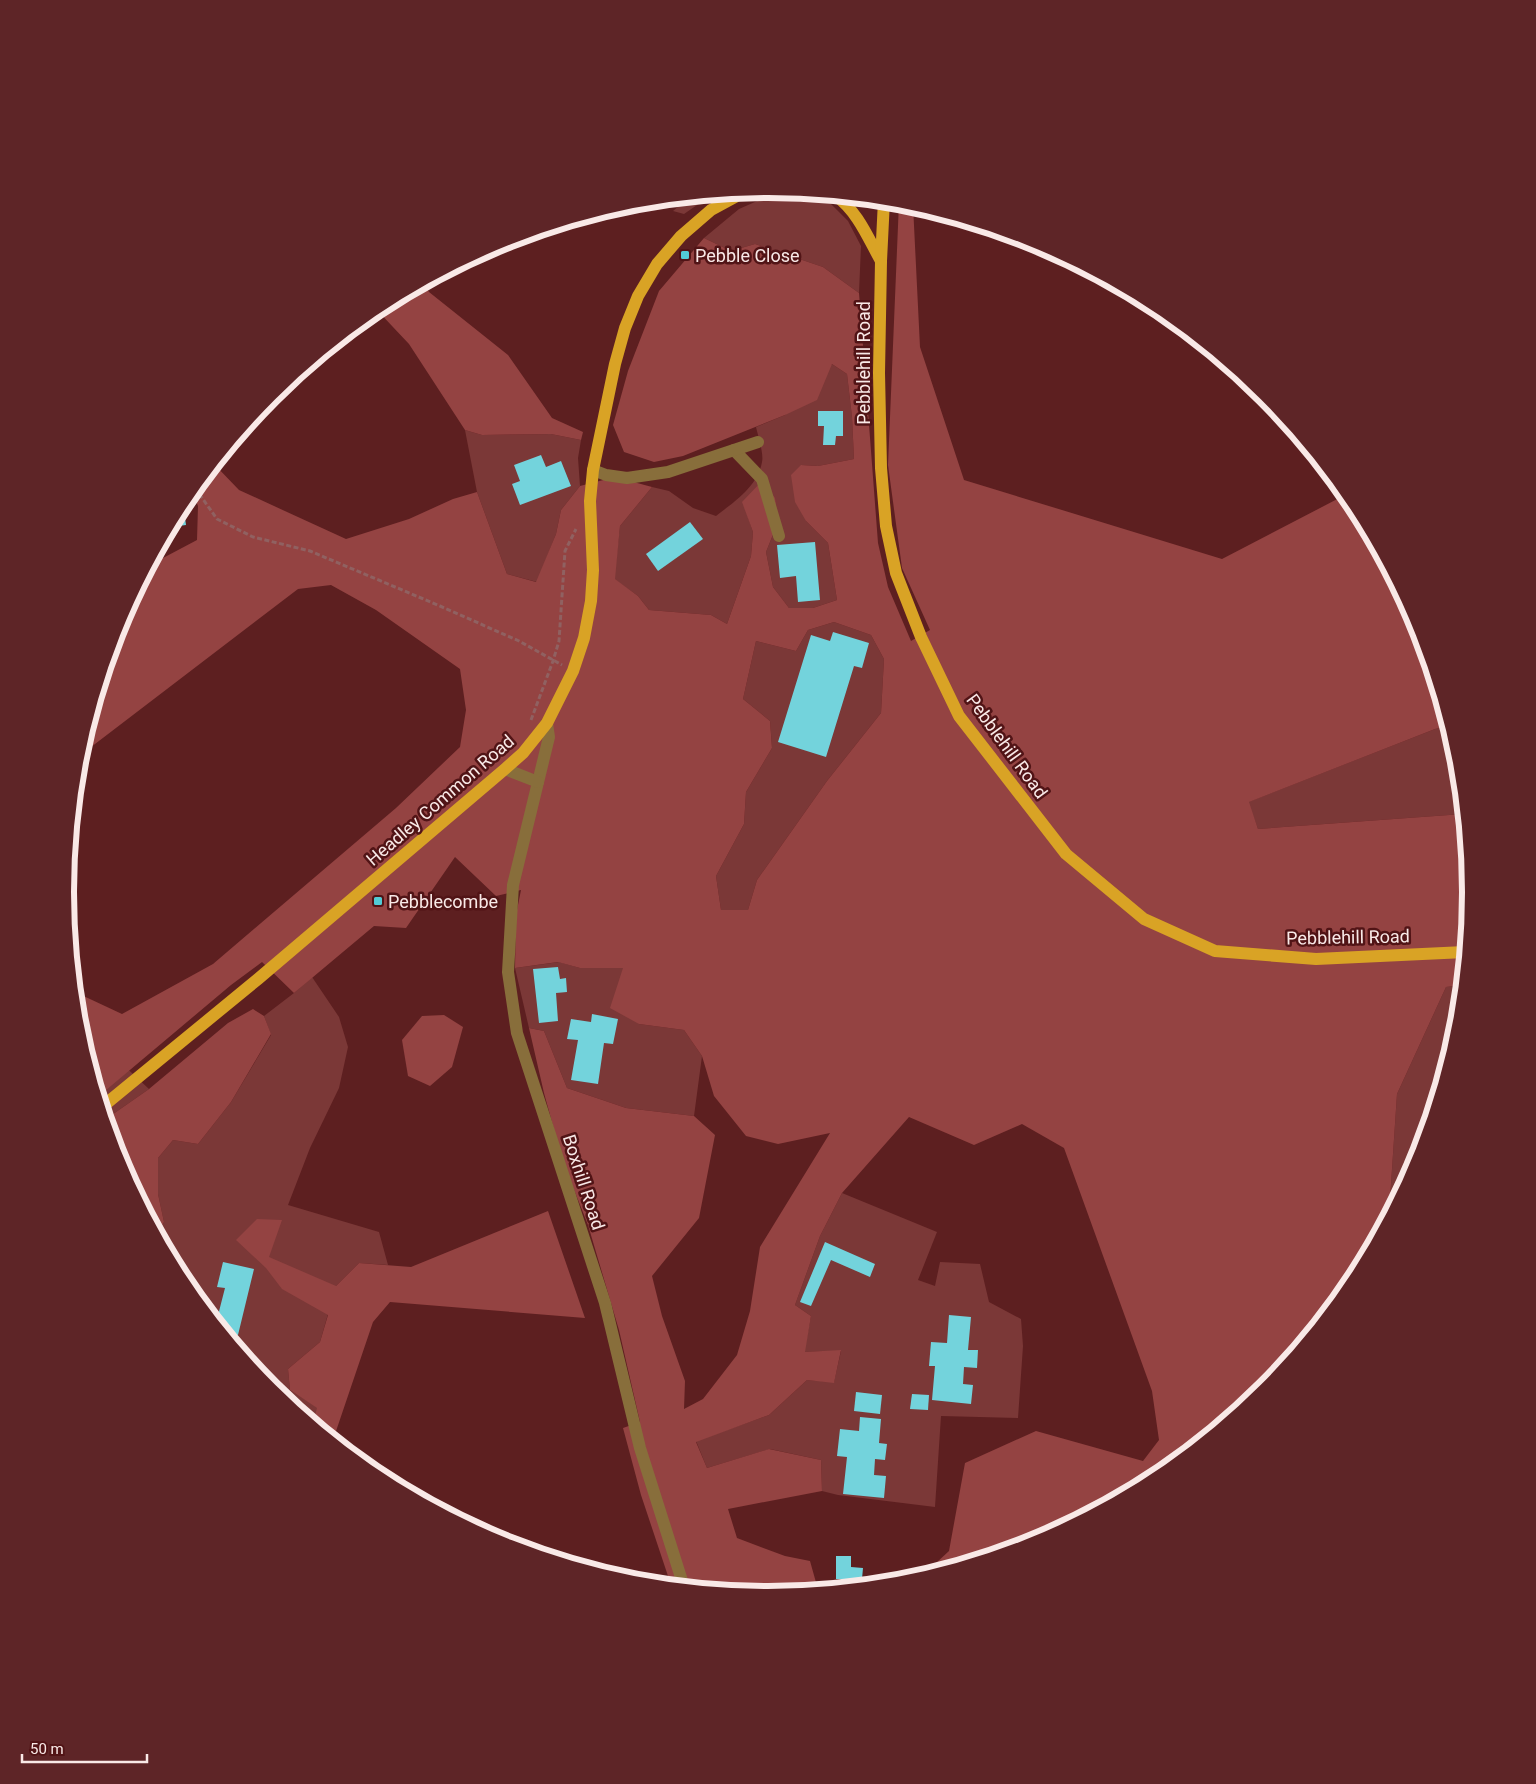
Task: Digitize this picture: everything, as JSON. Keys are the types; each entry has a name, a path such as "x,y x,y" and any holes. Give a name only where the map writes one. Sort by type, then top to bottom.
{"main road":[{"name":"Headley Common Road","path":"107,1103 258,979 505,769 523,753 548,723 573,671 584,638 591,601 593,570 590,501 593,470 624,328 638,296 657,264 681,236 712,210 732,199"},
{"path":"844,202 853,211 881,261"},
{"name":"Pebblehill Road","path":"884,208 879,373 881,468 886,526 896,573 921,637 959,716 1066,854 1144,919 1215,951 1316,959 1459,952"}],"street":[{"path":"593,470 606,475 627,478 668,472 758,442"},
{"path":"734,450 762,479 779,536"},
{"name":"Boxhill Road","path":"548,723 549,736 513,885 508,972 517,1033 605,1303 640,1448 682,1581"},
{"path":"505,769 538,782"}],"path":[{"path":"199,494 217,519 253,537 310,552 440,606 519,641 573,671"},
{"path":"530,724 559,640 565,551 578,526"}],"shaded area":[{"path":"764,198 813,199 829,202 848,221 861,246 859,293 823,267 755,244 731,251 704,238 739,209"},
{"path":"703,201 684,214 673,211 682,203"},
{"path":"899,210 913,213 920,347 964,480 1222,559 1339,498 1391,585 1425,669 1442,727 1249,802 1258,829 1457,814 1461,847 1462,892 1461,937 1456,986 1446,987 1397,1094 1390,1201 1345,1278 1319,1315 1290,1350 1226,1414 1191,1443 1115,1493 1075,1515 1034,1533 991,1549 932,1566 949,1551 965,1463 1036,1431 1143,1461 1159,1440 1152,1391 1064,1148 1022,1124 974,1145 909,1117 842,1193 820,1236 795,1305 811,1316 805,1352 841,1350 834,1383 807,1380 769,1415 696,1442 707,1468 769,1449 821,1460 822,1491 728,1509 737,1538 785,1556 810,1561 817,1585 723,1585 669,1579 641,1495 623,1428 640,1422 619,1330 588,1225 563,1162 529,1028 544,1031 567,1088 626,1108 694,1116 715,1135 699,1218 652,1276 662,1316 685,1381 684,1409 703,1399 737,1355 750,1311 760,1247 830,1133 778,1144 746,1136 714,1096 702,1056 684,1030 639,1024 610,1008 623,968 580,968 558,962 515,968 516,915 521,890 496,896 455,857 406,928 374,926 294,993 262,962 231,985 104,1092 97,1072 82,995 122,1014 213,964 396,808 460,747 466,710 460,669 376,610 331,585 298,589 89,749 97,712 127,626 145,585 159,559 197,540 198,506 195,500 218,468 239,490 346,539 409,519 453,499 477,492 507,574 536,582 556,534 561,510 580,486 615,477 652,487 620,526 615,579 638,596 649,610 711,615 727,624 751,556 753,532 742,502 762,481 775,498 778,522 766,552 773,587 789,608 813,608 837,600 828,543 806,521 795,502 791,475 801,465 818,466 854,459 847,374 832,364 817,400 785,415 683,456 654,462 624,452 613,425 628,371 659,291 704,238 731,251 755,244 823,267 859,293 878,543 888,587 911,641 930,630 902,568 888,465","holes":["834,622 871,635 884,659 881,713 827,781 757,880 748,910 721,910 716,876 744,824 746,792 772,748 770,721 743,699 756,641 796,651 808,630"]},
{"path":"426,288 508,355 552,418 583,432 581,440 551,434 482,435 465,430 409,344 382,315"},
{"path":"832,364 847,374 854,459 818,466 801,465 806,521 828,543 837,600 813,608 789,608 773,587 766,552 778,522 743,502 753,532 751,556 727,624 711,615 649,610 638,596 614,579 620,526 652,487 669,491 693,508 716,516 744,493 760,471 762,454 756,427 785,415"},
{"path":"465,430 482,435 551,434 581,440 578,458 580,486 561,510 556,534 537,582 507,574 477,492"},
{"path":"834,622 871,635 884,659 881,713 827,781 757,880 748,910 721,910 716,876 744,824 746,792 772,748 770,721 743,699 756,641 796,651 808,630"},
{"path":"1442,727 1457,814 1258,829 1248,802"},
{"path":"559,962 580,968 623,968 639,1024 684,1030 702,1056 694,1116 626,1108 567,1088 544,1031 529,1028 515,968"},
{"path":"312,977 339,1017 348,1047 339,1088 310,1148 288,1205 379,1232 388,1265 359,1263 336,1286 320,1342 288,1369 290,1390 318,1408 315,1418 277,1383 246,1350 217,1315 191,1278 161,1227 164,1222 158,1194 158,1158 173,1140 198,1144 231,1102 271,1035 264,1016"},
{"path":"1456,986 1439,1072 1409,1158 1390,1201 1397,1094 1446,987"},
{"path":"253,1009 264,1016 271,1034 231,1102 198,1144 173,1140 158,1158 158,1194 164,1222 161,1227 145,1199 111,1115 149,1089 228,1023"},
{"path":"84,1010 102,1045 149,1089 111,1115 97,1072"},
{"path":"444,1015 463,1027 452,1067 430,1086 408,1076 402,1040 422,1016"},
{"path":"842,1193 937,1232 918,1280 935,1286 940,1262 980,1264 989,1302 1021,1319 1023,1346 1018,1418 941,1416 935,1507 838,1495 822,1491 821,1460 770,1449 707,1468 696,1441 769,1415 807,1380 834,1382 841,1351 804,1352 811,1316 795,1305 820,1236"},
{"path":"548,1211 585,1318 390,1302 373,1322 335,1435 314,1418 317,1408 290,1390 288,1369 320,1342 328,1315 282,1289 266,1268 236,1240 257,1219 282,1220 269,1257 336,1286 359,1263 411,1267"}],"building":[{"path":"818,411 843,411 843,436 836,436 835,445 823,445 824,426 818,426"},
{"path":"541,455 546,467 561,461 571,486 520,505 512,484 520,481 514,465"},
{"path":"185,516 186,525 179,526"},
{"path":"690,522 703,539 658,571 646,554"},
{"path":"815,542 820,600 798,602 796,576 780,578 777,545"},
{"path":"833,632 869,643 862,668 854,666 826,757 778,742 811,635 830,641"},
{"path":"558,967 560,979 566,978 567,992 556,993 558,1021 539,1023 533,969"},
{"path":"592,1014 618,1019 613,1044 604,1043 598,1084 571,1080 578,1040 567,1039 571,1019 591,1022"},
{"path":"825,1242 875,1264 870,1277 831,1260 811,1306 800,1302"},
{"path":"223,1262 254,1269 238,1335 233,1334 218,1316 225,1288 217,1287"},
{"path":"949,1315 971,1317 968,1350 978,1350 977,1368 964,1367 963,1384 973,1385 971,1404 932,1400 935,1366 929,1366 931,1342 947,1343"},
{"path":"856,1392 882,1395 880,1414 854,1411"},
{"path":"912,1394 929,1395 928,1410 910,1409"},
{"path":"860,1417 881,1419 879,1443 887,1444 885,1460 875,1459 874,1475 886,1476 884,1498 843,1494 847,1457 837,1456 840,1429 859,1431"},
{"path":"836,1556 851,1556 851,1567 863,1568 862,1579 836,1579"}],"place":[{"name":"Pebble Close","path":"685,255"},
{"name":"Pebblecombe","path":"378,901"}]}
